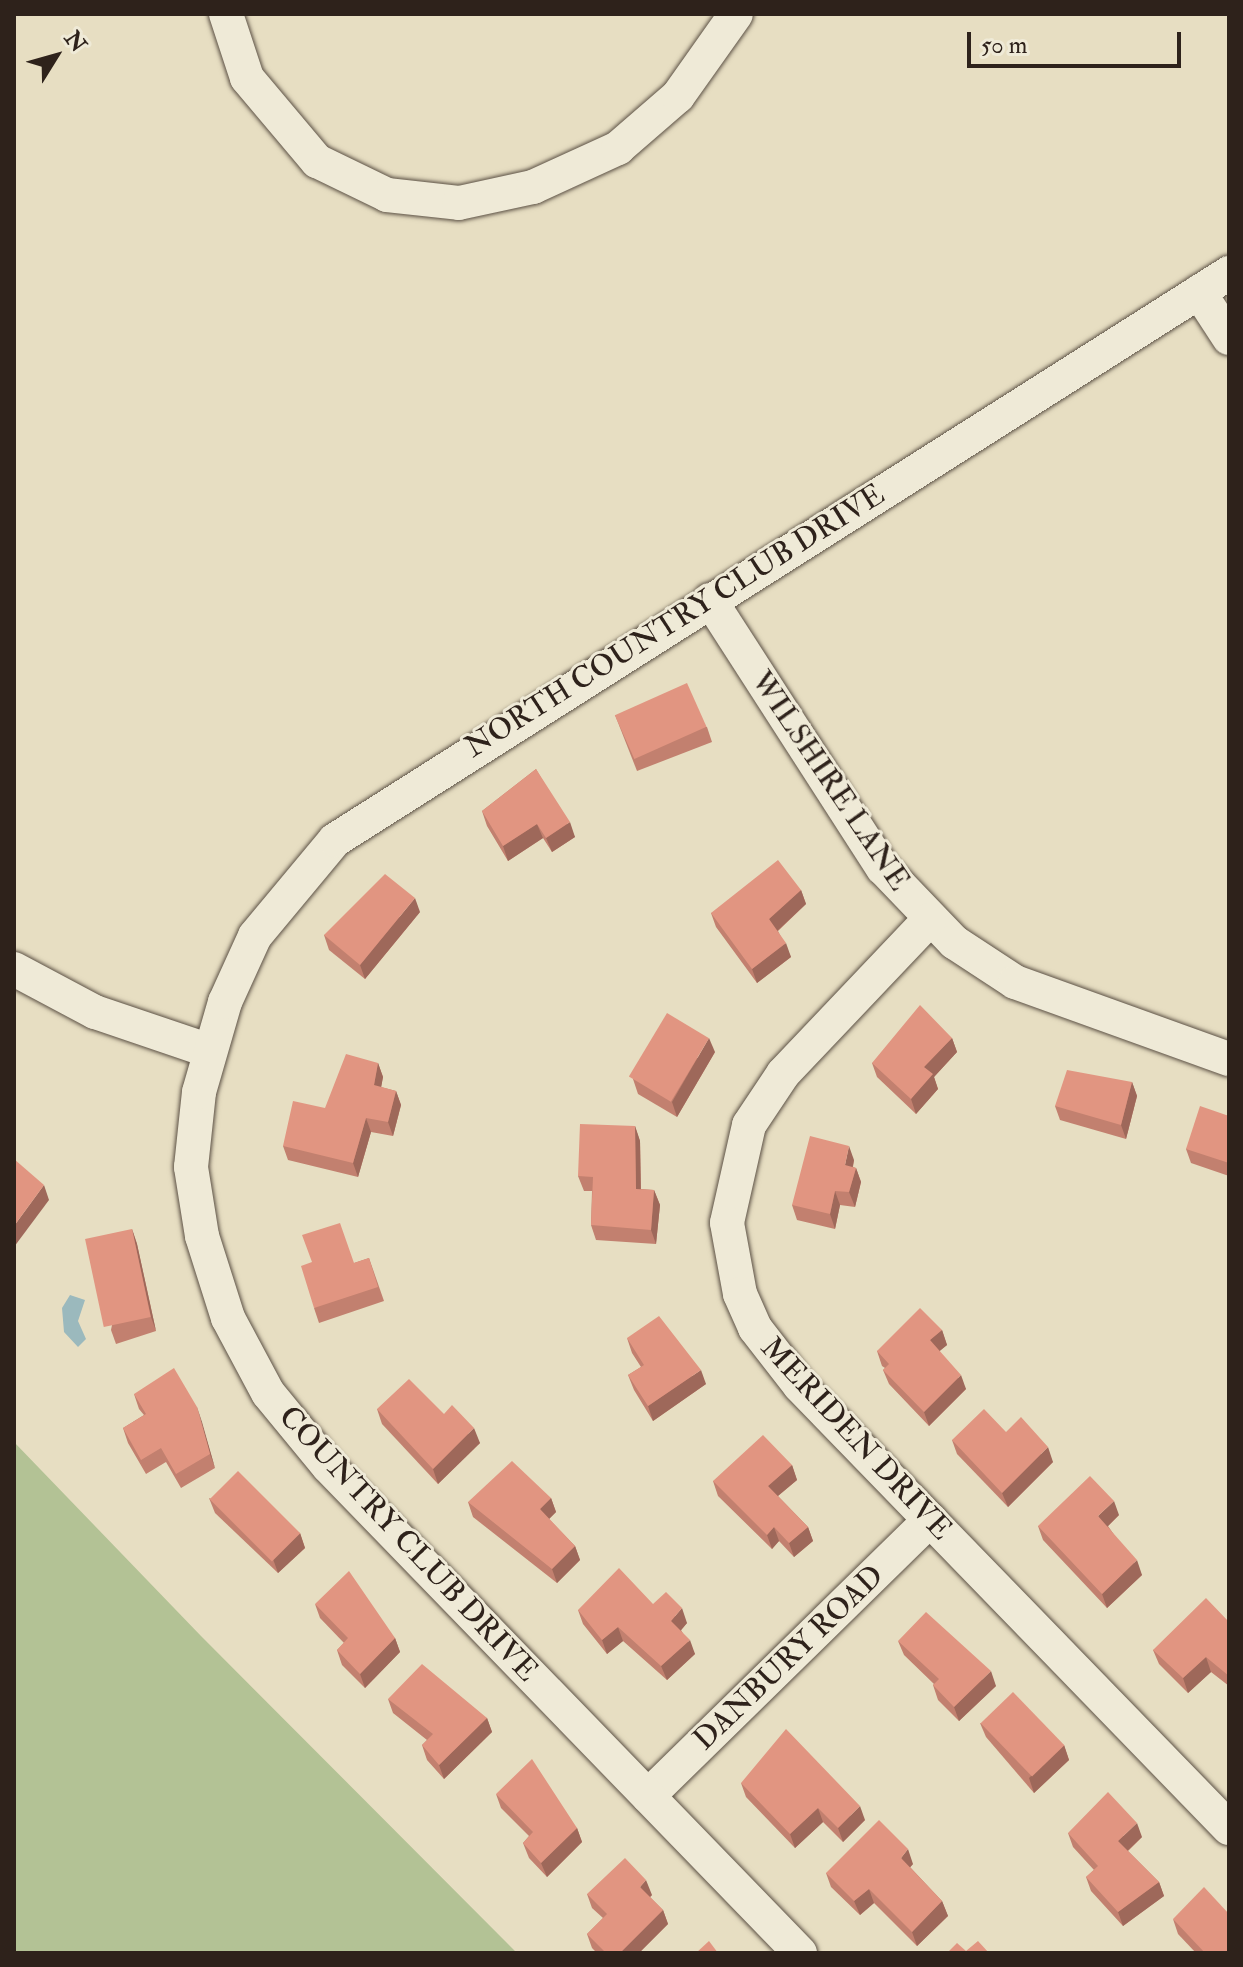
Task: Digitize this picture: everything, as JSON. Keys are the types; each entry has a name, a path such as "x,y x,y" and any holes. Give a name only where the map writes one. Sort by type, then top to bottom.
{"street":[{"path":"226,14 253,89 317,161 387,195 459,203 533,187 618,148 678,96 736,14"},
{"name":"NORTH COUNTRY CLUB DRIVE","path":"210,1051 255,936 335,840 1229,273"},
{"path":"1199,292 1229,338"},
{"name":"WILSHIRE LANE","path":"710,600 855,828 929,920 1015,982 1229,1059"},
{"name":"MERIDEN DRIVE","path":"929,920 762,1100 739,1152 727,1223 740,1294 775,1358 1229,1828"},
{"path":"14,969 95,1012 210,1051"},
{"name":"COUNTRY CLUB DRIVE","path":"210,1051 192,1134 195,1200 213,1275 246,1358 328,1466 800,1953"},
{"name":"DANBURY ROAD","path":"648,1796 930,1520"}],"green space":[{"path":"14,1442 201,1636 517,1953 14,1953"}],"water":[{"path":"70,1295 85,1300 78,1321 86,1339 78,1347 64,1332 62,1308"}],"building":[{"path":"687,683 707,727 634,759 615,715"},
{"path":"536,769 570,822 546,838 537,824 503,846 482,811"},
{"path":"778,860 801,890 769,919 786,943 752,969 711,913"},
{"path":"385,874 415,898 360,965 324,935"},
{"path":"920,1005 952,1038 924,1067 933,1074 911,1099 872,1063"},
{"path":"667,1013 709,1038 671,1102 629,1076"},
{"path":"346,1054 378,1063 374,1085 396,1091 388,1122 366,1118 353,1163 283,1146 293,1101 325,1108"},
{"path":"1067,1070 1132,1082 1121,1125 1055,1106"},
{"path":"1200,1106 1229,1116 1229,1163 1186,1149"},
{"path":"580,1124 635,1126 636,1189 654,1190 651,1230 591,1225 593,1177 578,1176"},
{"path":"810,1136 849,1146 845,1165 856,1168 849,1192 835,1191 830,1214 792,1205"},
{"path":"14,1159 44,1185 14,1226"},
{"path":"340,1223 354,1263 369,1258 378,1287 314,1308 301,1266 312,1262 302,1235"},
{"path":"132,1229 151,1317 104,1327 85,1239"},
{"path":"920,1308 942,1330 930,1340 961,1375 924,1412 883,1370 889,1364 877,1351"},
{"path":"659,1316 701,1370 648,1406 628,1375 644,1365 627,1338"},
{"path":"174,1368 197,1407 210,1454 176,1474 161,1448 141,1460 123,1428 146,1414 134,1394"},
{"path":"409,1379 444,1414 452,1405 474,1428 433,1469 377,1409"},
{"path":"984,1409 1006,1432 1021,1417 1048,1447 1002,1493 952,1440"},
{"path":"763,1435 792,1465 768,1486 808,1527 789,1543 774,1527 767,1535 713,1481"},
{"path":"512,1461 551,1498 540,1509 575,1546 552,1569 468,1502"},
{"path":"238,1471 300,1533 272,1562 210,1499"},
{"path":"1090,1476 1114,1501 1098,1516 1137,1560 1102,1594 1038,1526"},
{"path":"619,1568 653,1604 666,1592 682,1608 671,1621 690,1640 661,1666 618,1627 602,1640 578,1610"},
{"path":"349,1571 395,1638 360,1674 337,1650 348,1638 315,1604"},
{"path":"1206,1598 1229,1622 1229,1676 1206,1657 1183,1678 1153,1650"},
{"path":"926,1612 991,1671 954,1707 933,1685 939,1679 898,1641"},
{"path":"422,1664 487,1718 439,1765 422,1745 433,1734 388,1699"},
{"path":"1013,1692 1064,1745 1032,1776 981,1723"},
{"path":"786,1729 860,1806 838,1828 818,1808 790,1834 741,1783"},
{"path":"532,1759 577,1828 541,1863 523,1843 533,1832 496,1794"},
{"path":"1108,1792 1137,1823 1118,1841 1159,1882 1118,1912 1086,1877 1098,1866 1068,1833"},
{"path":"879,1820 908,1849 901,1858 942,1901 912,1932 869,1889 854,1901 826,1873"},
{"path":"625,1858 646,1880 640,1887 663,1910 620,1953 606,1953 587,1934 607,1914 587,1894"},
{"path":"1204,1887 1229,1914 1229,1953 1205,1953 1173,1919"},
{"path":"709,1941 718,1953 696,1953"},
{"path":"978,1941 989,1953 947,1953 957,1943 966,1951"}]}
